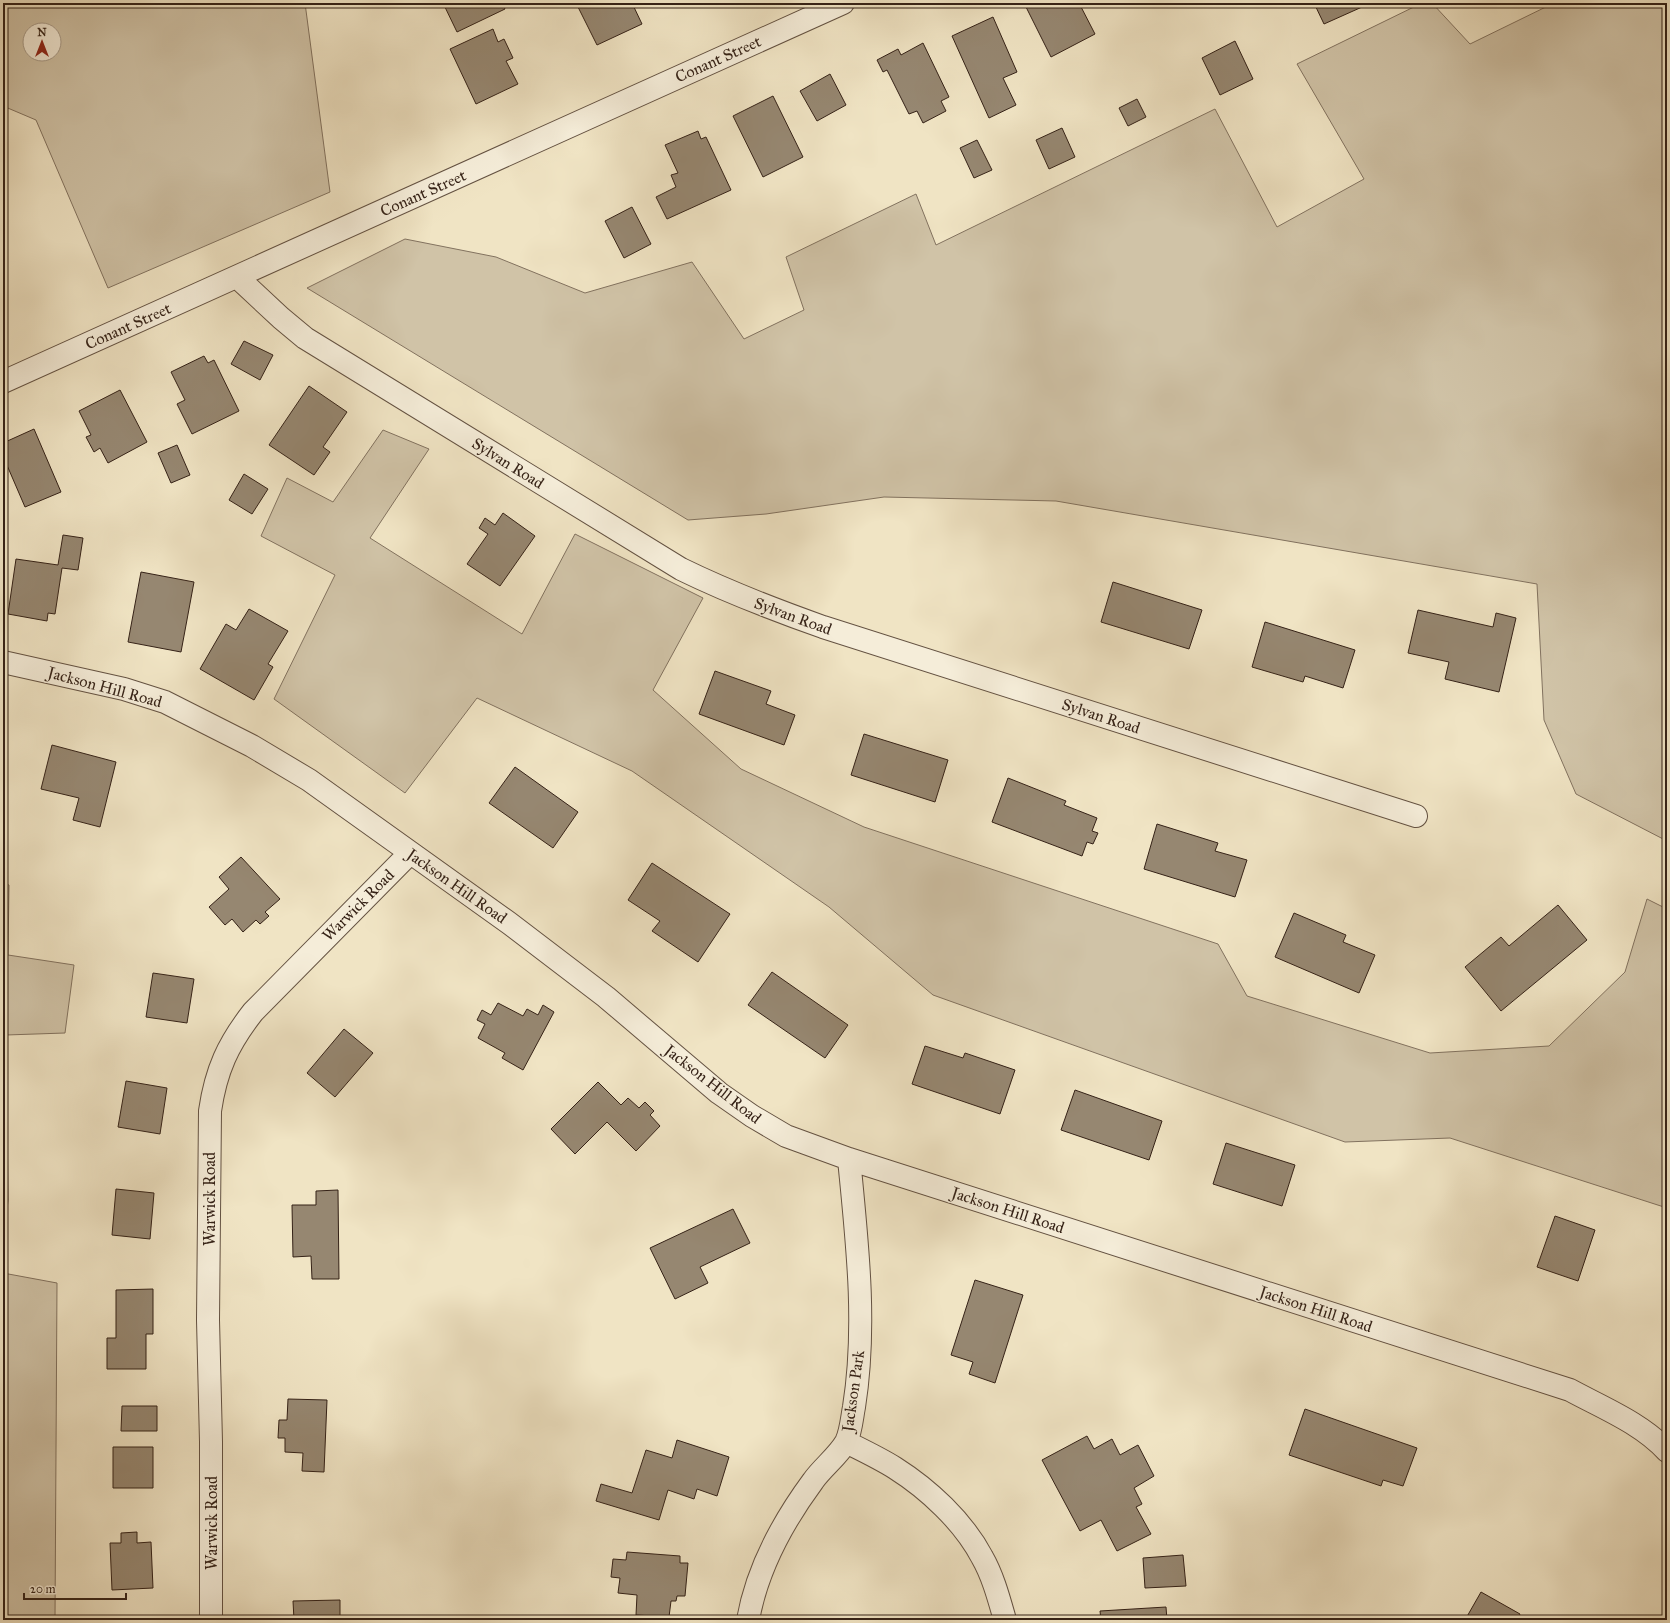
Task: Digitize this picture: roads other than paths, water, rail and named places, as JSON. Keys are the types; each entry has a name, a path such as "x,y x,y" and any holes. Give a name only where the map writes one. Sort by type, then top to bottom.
{"street":[{"name":"Conant Street","path":"3,382 843,3"},
{"name":"Sylvan Road","path":"237,277 305,338 681,569 723,589 768,608 823,627 1416,816"},
{"name":"Jackson Hill Road","path":"3,662 124,689 165,702 252,746 309,780 355,812 410,854 509,923 606,998 719,1093 752,1116 786,1136 849,1159 1570,1390 1624,1418 1649,1435 1667,1451"},
{"name":"Warwick Road","path":"211,1620 211,1442 208,1312 210,1111 218,1073 233,1040 253,1012 410,854"},
{"name":"Jackson Park","path":"748,1620 752,1600 761,1573 774,1543 813,1481 846,1442 856,1393 860,1315 857,1241 849,1159"},
{"path":"846,1442 877,1457 912,1480 931,1496 958,1524 971,1539 983,1557 993,1580 1005,1620"}]}
